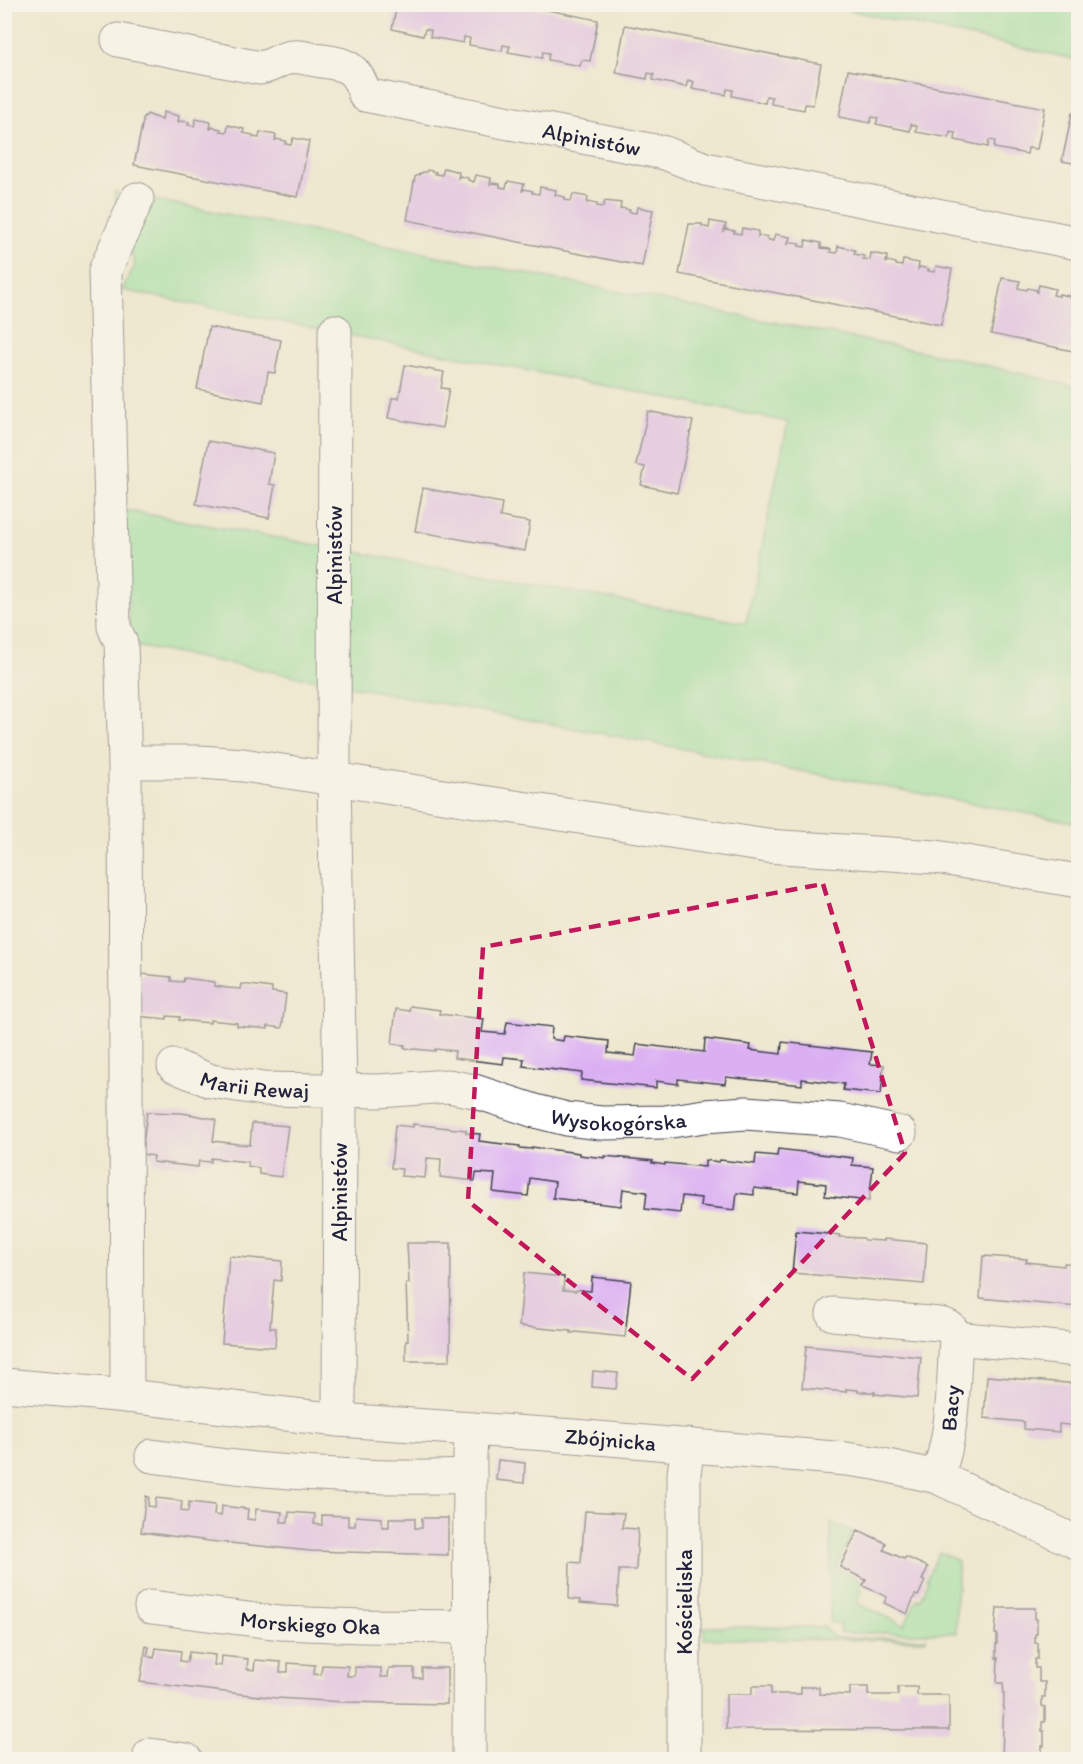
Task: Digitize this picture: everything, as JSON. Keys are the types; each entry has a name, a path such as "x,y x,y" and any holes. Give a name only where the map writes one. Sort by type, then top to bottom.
{"street":[{"name":"Alpinistów","path":"118,40 260,68 296,56 339,64 357,74 361,79 365,95 665,153 705,170 1078,243"},
{"path":"127,1396 125,762 121,644 114,627 105,271 137,199"},
{"name":"Alpinistów","path":"335,331 334,779 340,1091 339,1420"},
{"path":"125,762 200,762 243,765 767,846 936,857 1078,881"},
{"name":"Marii Rewaj","path":"174,1066 211,1081 234,1085 263,1089 340,1091"},
{"name":"Wysokogórska","path":"340,1091 379,1091 448,1086 474,1091 534,1111 567,1119 600,1123 665,1122 746,1113 840,1120 900,1133"},
{"path":"833,1314 939,1324 953,1330 956,1338 1078,1350"},
{"name":"Bacy","path":"937,1477 950,1430 956,1338"},
{"name":"Zbójnicka","path":"4,1385 127,1396 339,1420 687,1445 875,1463 937,1477 1078,1543"},
{"path":"469,1760 472,1429"},
{"name":"Kościeliska","path":"684,1760 684,1474 687,1445"},
{"path":"152,1456 263,1470 327,1475 408,1478 470,1476"},
{"name":"Morskiego Oka","path":"151,1607 280,1623 470,1628"},
{"path":"150,1755 186,1760"}],"highlighted area":[{"path":"823,884 905,1153 692,1379 468,1201 483,947"}],"green space":[{"path":"822,5 1078,5 1078,60 848,10"},
{"path":"114,192 955,358 1078,387 1078,823 130,645 124,510 746,623 788,422 122,290 135,265"},
{"path":"831,1523 853,1532 836,1568 862,1581 857,1603 904,1625 917,1599 920,1600 928,1580 926,1579 939,1552 958,1561 956,1633 840,1633 840,1623 830,1623"},
{"path":"704,1627 824,1627 834,1638 926,1638 926,1640 704,1639"}],"building":[{"path":"397,4 517,4 598,20 590,61 582,60 580,66 548,60 549,53 543,52 542,58 508,52 510,46 503,45 502,51 469,45 470,38 464,37 463,43 430,37 431,30 425,29 423,36 392,29"},
{"path":"625,25 821,64 813,105 805,104 804,110 771,104 772,97 766,96 765,103 732,96 733,90 727,89 726,95 692,89 694,82 688,80 686,87 653,80 654,74 648,73 647,79 616,73"},
{"path":"848,70 1045,108 1037,149 1028,148 1027,154 994,148 995,141 989,140 988,147 955,140 956,133 950,132 949,138 916,132 917,126 911,124 910,131 876,124 878,118 872,117 870,123 839,117"},
{"path":"163,112 179,116 178,123 179,121 189,122 188,125 194,126 196,119 211,122 210,129 211,127 221,129 220,131 227,132 228,125 244,129 243,133 253,135 253,137 259,138 260,132 276,135 275,141 276,139 286,141 285,144 291,145 293,138 309,141 298,197 134,165 144,116 147,114 162,120"},
{"path":"1072,113 1078,115 1078,164 1062,161"},
{"path":"444,168 459,172 458,179 459,176 474,182 476,175 491,178 490,185 491,183 500,184 500,187 506,188 508,181 524,184 522,191 524,189 533,191 532,193 539,194 540,187 556,190 555,195 565,197 565,200 571,201 573,194 588,197 587,204 588,202 597,204 597,206 603,207 605,201 621,203 620,210 621,208 630,210 629,212 636,213 637,207 653,210 642,266 407,220 415,177 427,170 442,175"},
{"path":"710,221 726,224 724,231 726,229 741,234 742,228 758,231 758,235 768,237 767,239 773,241 775,234 790,237 788,244 790,242 799,243 799,246 805,247 806,240 821,243 821,248 831,249 830,252 837,253 838,246 855,250 854,254 864,256 863,259 870,260 871,253 887,256 886,263 887,261 896,263 896,265 902,266 903,260 919,263 918,269 920,267 929,269 928,271 934,272 936,266 952,269 941,325 679,274 689,224 702,224 709,228"},
{"path":"1002,278 1020,281 1018,288 1027,290 1028,288 1037,292 1039,285 1055,289 1053,295 1059,296 1059,294 1070,298 1071,292 1078,293 1078,352 991,334"},
{"path":"209,327 281,340 275,373 268,372 263,402 197,389"},
{"path":"405,365 444,372 441,388 449,389 442,428 388,418 392,398 399,398"},
{"path":"648,411 693,421 677,493 641,485 645,467 636,465"},
{"path":"208,441 274,453 269,484 275,485 269,518 196,504"},
{"path":"423,488 502,503 500,517 530,522 525,551 415,531"},
{"path":"141,974 171,977 171,981 183,982 184,978 214,982 214,986 228,988 241,989 242,984 272,988 272,992 286,994 282,1028 237,1026 237,1023 210,1020 210,1023 179,1020 180,1017 167,1016 167,1019 136,1016"},
{"path":"410,1006 440,1010 439,1014 484,1019 482,1032 505,1034 507,1022 552,1027 551,1039 563,1041 564,1036 609,1041 608,1053 635,1056 637,1044 704,1052 705,1039 751,1045 750,1050 781,1054 782,1042 872,1052 870,1064 884,1065 881,1094 843,1090 844,1084 802,1079 802,1085 726,1077 725,1084 678,1079 678,1084 656,1081 656,1088 581,1080 582,1073 523,1066 524,1059 504,1057 503,1064 454,1058 455,1051 404,1048 405,1045 392,1044 396,1009 409,1011"},
{"path":"147,1112 182,1113 216,1119 213,1141 238,1144 250,1145 252,1123 288,1126 281,1177 259,1174 259,1168 248,1166 248,1162 211,1158 211,1162 199,1161 198,1167 153,1162 154,1156 142,1154"},
{"path":"413,1124 466,1130 466,1133 480,1134 479,1141 520,1146 519,1148 532,1149 532,1147 579,1153 579,1155 653,1161 652,1163 665,1165 665,1163 705,1167 705,1160 755,1164 756,1154 777,1156 778,1149 853,1158 852,1165 873,1167 869,1201 825,1196 826,1184 799,1181 798,1193 754,1188 754,1195 737,1193 735,1210 700,1206 701,1198 682,1196 680,1213 645,1209 647,1192 623,1189 621,1206 553,1198 555,1182 530,1178 528,1196 493,1192 495,1174 476,1173 475,1181 440,1177 441,1159 427,1158 425,1178 401,1176 402,1169 391,1168 395,1125 413,1127"},
{"path":"796,1231 865,1240 884,1241 884,1239 927,1243 924,1284 792,1273"},
{"path":"407,1243 451,1243 450,1361 406,1361 406,1341 408,1341 406,1283 409,1283"},
{"path":"229,1256 282,1261 281,1281 274,1280 270,1328 276,1328 275,1347 222,1343"},
{"path":"983,1256 1027,1259 1026,1262 1064,1266 1064,1263 1078,1264 1078,1307 980,1298"},
{"path":"524,1273 564,1277 563,1290 576,1291 591,1291 592,1277 631,1281 625,1337 519,1326"},
{"path":"806,1346 921,1357 917,1398 858,1392 858,1390 846,1389 846,1392 802,1388"},
{"path":"593,1371 618,1373 616,1389 592,1387"},
{"path":"987,1376 1078,1384 1078,1426 1059,1424 1059,1432 1024,1429 1024,1422 984,1418"},
{"path":"498,1460 525,1463 524,1483 496,1480"},
{"path":"146,1496 149,1497 148,1506 155,1507 156,1498 182,1501 181,1511 188,1512 189,1502 215,1505 214,1515 221,1516 222,1506 248,1509 247,1519 255,1520 256,1509 282,1512 281,1522 288,1522 289,1512 315,1514 314,1524 322,1525 322,1515 348,1516 348,1526 355,1526 356,1516 382,1518 382,1527 389,1527 389,1518 415,1518 415,1528 422,1528 422,1518 448,1518 448,1555 311,1551 141,1532"},
{"path":"585,1511 624,1513 622,1528 638,1529 636,1570 619,1570 617,1606 580,1603 580,1600 569,1599 570,1562 581,1563"},
{"path":"858,1530 886,1543 884,1550 928,1567 922,1580 925,1581 918,1596 915,1595 907,1614 884,1603 887,1597 863,1586 866,1580 840,1567"},
{"path":"997,1608 1035,1608 1037,1634 1035,1634 1035,1643 1038,1643 1038,1659 1035,1659 1035,1668 1039,1668 1039,1682 1045,1682 1045,1697 1042,1697 1042,1706 1045,1707 1045,1722 1042,1722 1044,1760 1002,1760 1004,1695 1003,1683 997,1683 998,1658 996,1658 997,1634 995,1634"},
{"path":"146,1646 149,1647 147,1656 154,1658 156,1648 181,1651 180,1661 187,1662 189,1652 215,1655 214,1665 221,1666 222,1656 248,1659 247,1669 254,1670 255,1660 281,1662 280,1672 288,1672 288,1663 315,1665 314,1674 321,1675 322,1665 348,1666 347,1676 355,1676 355,1667 381,1668 381,1677 388,1677 389,1668 414,1668 414,1678 422,1678 422,1668 447,1668 447,1704 276,1698 140,1682"},
{"path":"752,1686 771,1686 771,1694 801,1694 801,1687 819,1687 819,1694 850,1695 850,1687 868,1687 868,1695 898,1695 898,1687 917,1687 917,1695 949,1695 949,1730 726,1729 726,1694 752,1694"}]}
